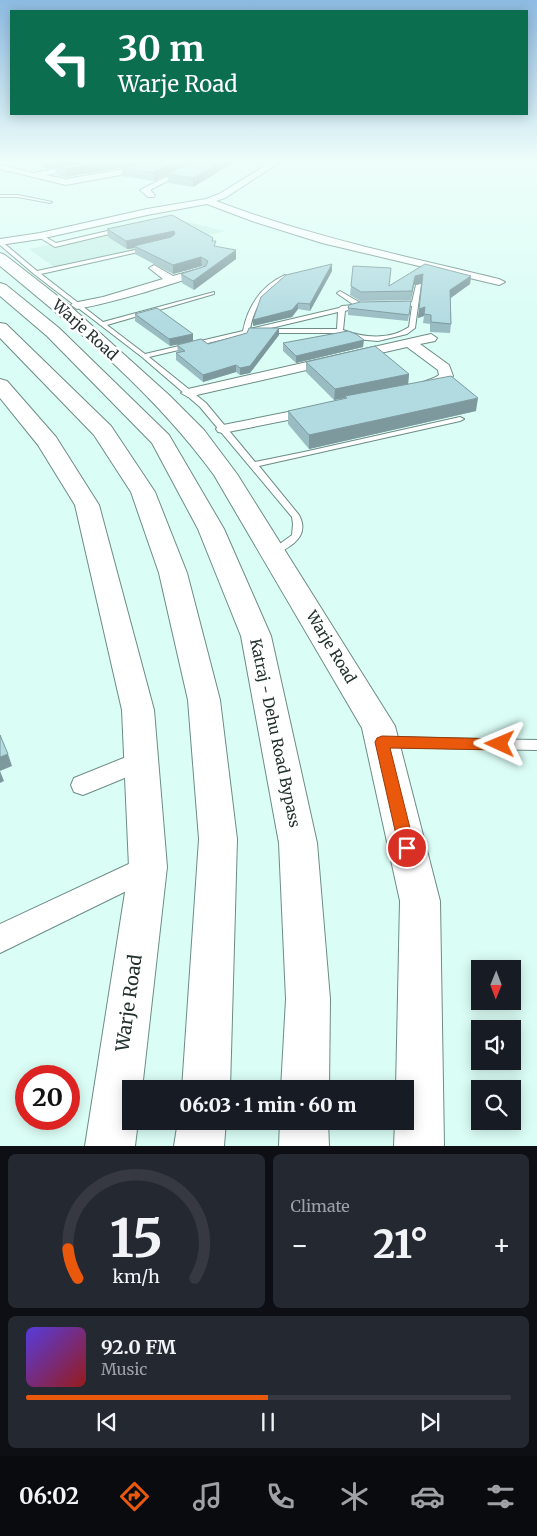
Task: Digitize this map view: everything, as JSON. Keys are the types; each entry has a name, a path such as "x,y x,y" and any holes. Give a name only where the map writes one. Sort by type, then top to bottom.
{"main road":[{"name":"Warje Road","path":"0,258 63,309 162,399 196,435 224,474 378,726 420,901 419,1146"},
{"name":"Katraj - Dehu Road Bypass","path":"0,288 53,332 161,440 212,529 256,636 298,843 308,999 305,1080"},
{"path":"0,328 103,430 143,492 173,573 204,700 218,840 206,1080"},
{"name":"Warje Road","path":"0,385 48,442 87,505 138,710 148,867 110,1146"},
{"path":"199,1146 201,1130"},
{"path":"304,1130 304,1146"}],"street":[{"path":"0,242 40,236 131,215"},
{"path":"246,215 326,241 499,282"},
{"path":"154,268 173,281"},
{"path":"77,304 105,300 202,271"},
{"path":"188,393 431,338"},
{"path":"404,391 438,382 446,376 444,368 410,343"},
{"path":"224,429 327,408"},
{"path":"83,785 141,761"},
{"path":"0,939 148,867"}],"lane":[{"path":"40,236 55,245 131,228"},
{"path":"0,242 36,273 203,404 296,517 300,527 297,536 273,553"},
{"path":"36,273 152,247"},
{"path":"246,331 249,312 257,298 287,275"},
{"path":"246,331 340,331 366,339 378,339 405,332 412,328 420,285"},
{"path":"340,293 358,305"},
{"path":"102,324 212,294"},
{"path":"144,356 342,308 368,304"},
{"path":"387,304 415,304"},
{"path":"340,331 342,308"},
{"path":"253,465 460,419"},
{"path":"382,742 537,745"}],"shaded area":[{"path":"172,218 225,231 60,271 29,249"}],"building":[{"path":"173,215 213,238 212,241 216,241 214,246 236,250 193,281 181,274 206,266 208,261 201,257 173,265 134,246 171,237 175,234 174,231 126,241 107,229"},
{"path":"332,264 310,304 298,303 292,310 253,320 261,297 286,275"},
{"path":"425,264 471,276 450,290 451,324 431,322 431,315 424,314 425,307 419,309 423,274 415,276 412,291 361,292 351,286 353,266 391,268 389,286"},
{"path":"411,301 409,315 348,308 349,305 360,302"},
{"path":"157,308 193,334 169,339 135,314"},
{"path":"249,328 279,328 250,366 240,368 236,365 203,375 176,353 185,351 177,345 201,339 208,344 247,333"},
{"path":"348,331 364,340 296,356 283,343"},
{"path":"375,346 409,374 335,389 306,362"},
{"path":"451,376 478,398 309,435 288,411 347,398 345,396"},
{"path":"0,735 8,754 0,757"}],"route":[{"path":"407,848 382,742 500,744"}]}
